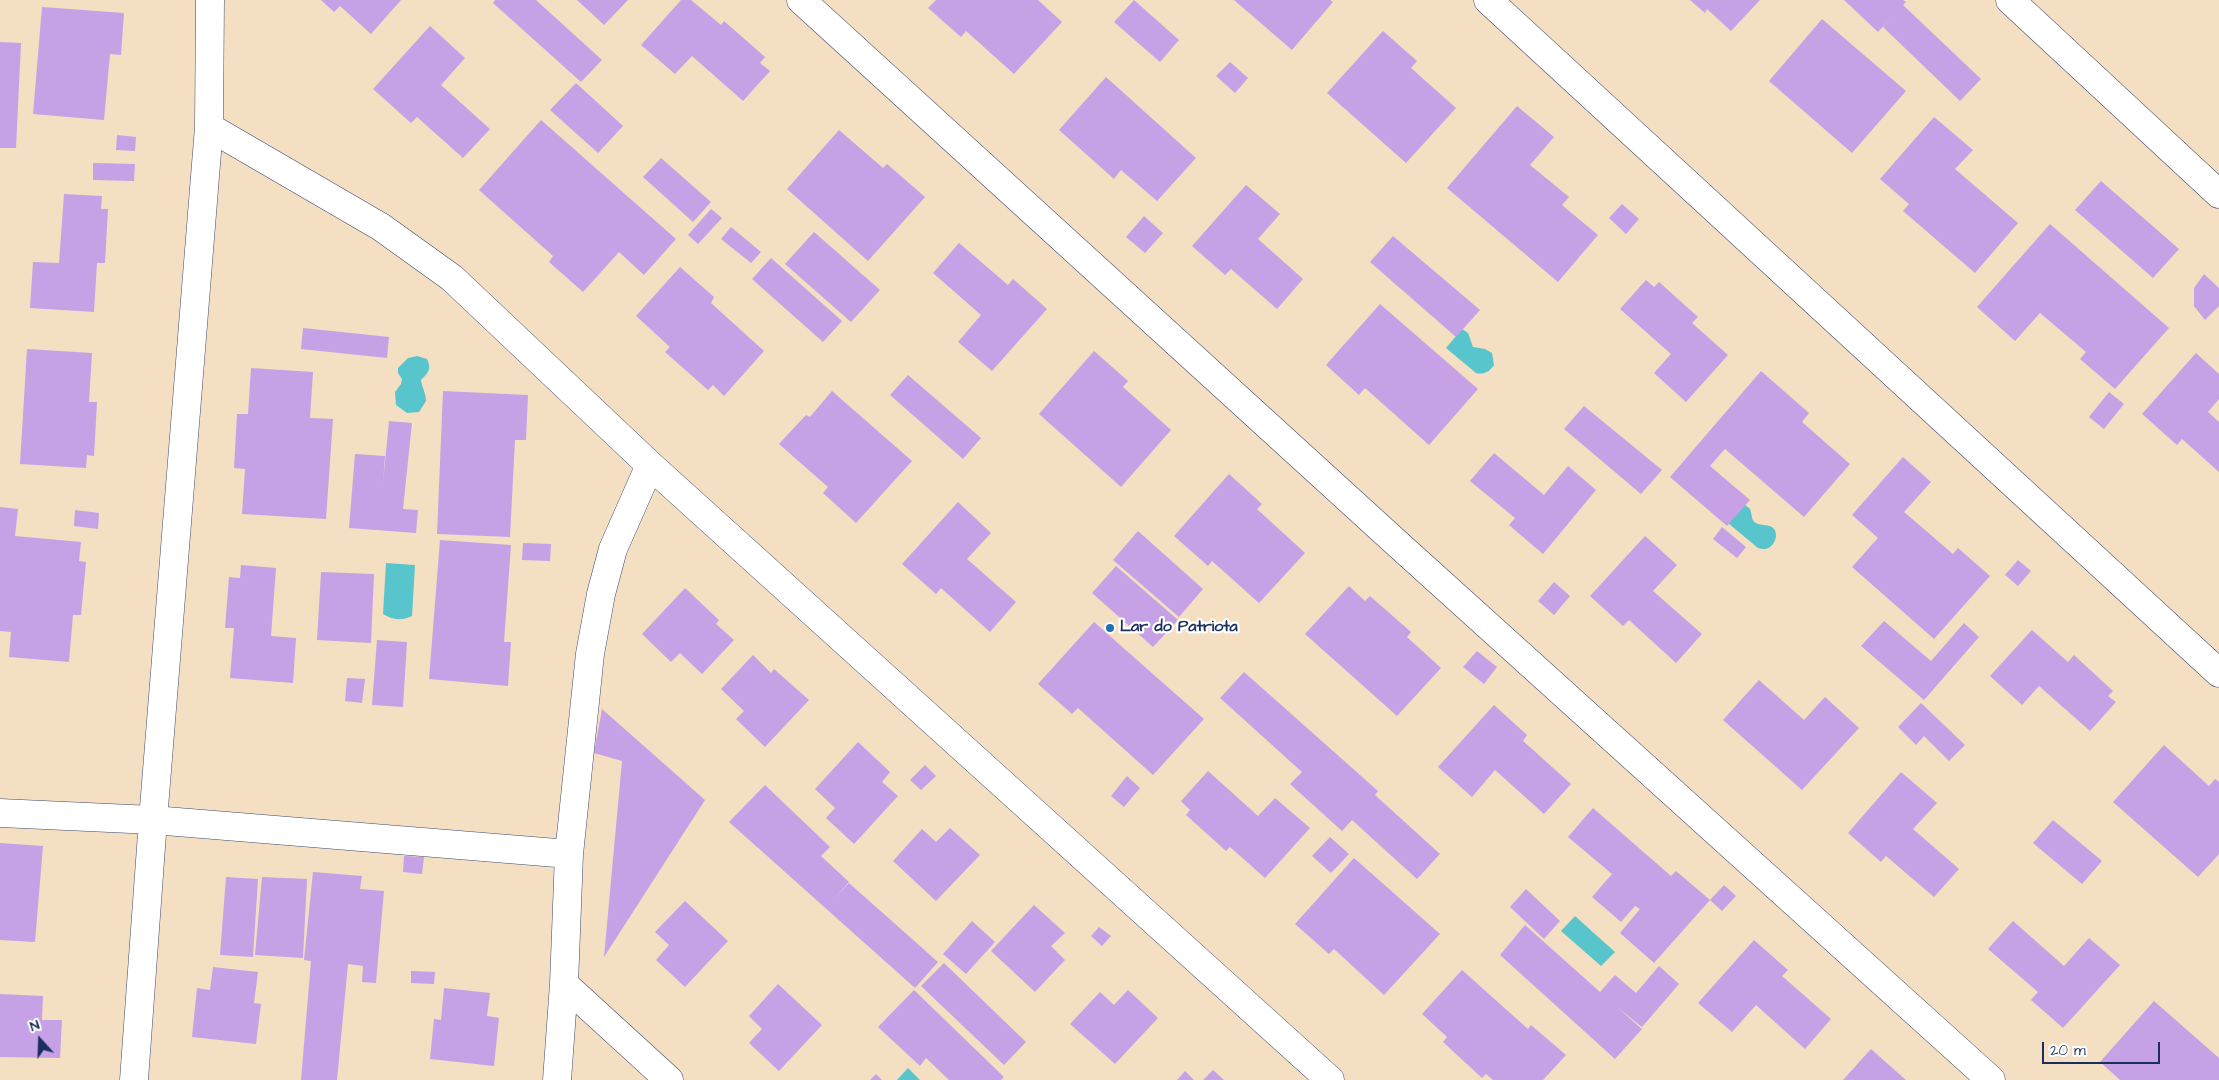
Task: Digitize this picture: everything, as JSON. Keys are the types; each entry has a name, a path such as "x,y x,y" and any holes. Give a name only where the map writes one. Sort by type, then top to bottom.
{"street":[{"path":"134,1080 209,127 210,0"},
{"path":"801,0 1401,548 1991,1080"},
{"path":"1488,0 2219,673"},
{"path":"2010,0 2219,194"},
{"path":"209,127 381,227 452,278 650,464 1330,1080"},
{"path":"557,1080 564,984 569,854 590,654 601,594 613,549 650,464"},
{"path":"0,813 153,820 569,854"},
{"path":"564,984 670,1080"}],"water":[{"path":"1462,329 1468,333 1473,347 1485,349 1492,353 1494,365 1486,372 1476,373 1446,348"},
{"path":"417,356 427,359 429,366 427,373 421,380 426,401 419,412 407,413 396,405 395,392 402,379 398,373 398,368 408,358"},
{"path":"1744,504 1750,509 1754,522 1772,527 1776,532 1773,544 1768,548 1758,548 1728,523"},
{"path":"386,563 415,565 412,616 397,619 383,614"},
{"path":"1575,916 1615,952 1601,966 1561,931"},
{"path":"908,1068 920,1080 897,1080"}],"building":[{"path":"321,0 401,0 371,34 340,6 334,12"},
{"path":"495,0 536,0 602,60 581,82 493,3"},
{"path":"577,0 628,0 604,25"},
{"path":"681,0 691,0 721,25 724,21 765,57 760,63 770,71 743,101 692,56 675,74 641,45"},
{"path":"936,0 1038,0 1062,22 1014,74 966,31 961,37 928,8"},
{"path":"1134,0 1179,40 1160,62 1114,22"},
{"path":"1234,0 1330,0 1333,2 1292,50"},
{"path":"1690,0 1760,0 1731,31 1707,9 1705,13"},
{"path":"1844,0 1903,0 1906,2 1903,5 1981,79 1960,101 1883,27 1891,18 1878,32"},
{"path":"42,7 124,13 121,55 110,54 104,120 33,114"},
{"path":"1822,19 1906,91 1852,153 1769,81"},
{"path":"430,26 465,58 441,85 490,129 463,158 417,117 411,123 373,89"},
{"path":"1383,31 1417,61 1411,68 1456,108 1406,163 1327,93"},
{"path":"0,42 21,43 16,148 0,148"},
{"path":"1230,62 1248,78 1235,93 1216,76"},
{"path":"1106,77 1196,158 1157,201 1121,170 1114,179 1059,130"},
{"path":"576,83 623,126 598,153 550,110"},
{"path":"1517,106 1554,137 1530,165 1569,197 1562,205 1598,235 1558,282 1447,188"},
{"path":"1934,117 1973,150 1955,169 2018,223 1975,273 1903,211 1909,204 1880,179"},
{"path":"541,120 676,239 644,275 619,252 583,292 549,262 553,256 479,190"},
{"path":"839,130 883,168 887,164 925,197 868,261 787,189"},
{"path":"117,135 136,137 135,151 116,150"},
{"path":"661,158 711,202 693,222 643,177"},
{"path":"93,163 135,164 134,181 93,180"},
{"path":"2101,181 2179,249 2153,278 2075,210"},
{"path":"1246,185 1280,214 1258,239 1303,279 1277,309 1231,269 1225,275 1192,246"},
{"path":"64,194 102,196 101,209 108,209 105,263 97,263 94,312 30,308 33,262 59,263"},
{"path":"1622,204 1639,219 1626,234 1609,218"},
{"path":"711,209 722,218 698,244 688,235"},
{"path":"1144,216 1163,233 1145,253 1126,237"},
{"path":"2050,224 2169,328 2115,389 2080,359 2086,352 2040,313 2015,341 1977,307"},
{"path":"731,227 761,252 751,263 721,239"},
{"path":"814,232 880,290 851,322 785,264"},
{"path":"1393,236 1480,310 1456,337 1370,262"},
{"path":"959,243 1008,285 1013,279 1047,309 992,371 958,342 981,315 933,273"},
{"path":"771,258 842,321 823,342 752,279"},
{"path":"680,267 714,297 711,303 764,351 724,396 713,385 708,390 665,352 670,347 636,316"},
{"path":"2204,274 2219,288 2219,306 2205,320 2194,306 2194,288"},
{"path":"1646,280 1654,287 1659,282 1698,317 1692,323 1728,355 1686,402 1654,373 1671,354 1620,309"},
{"path":"1380,304 1478,389 1429,445 1365,388 1359,395 1326,365"},
{"path":"303,328 389,337 387,358 301,349"},
{"path":"27,349 92,353 89,402 97,402 94,456 87,455 86,468 20,464"},
{"path":"1094,351 1128,381 1123,387 1171,430 1121,487 1039,414"},
{"path":"2196,353 2219,374 2219,399 2208,412 2219,422 2219,472 2182,439 2177,445 2142,414"},
{"path":"251,368 313,372 310,418 333,419 326,519 242,514 245,469 234,468 237,414 248,414"},
{"path":"1761,371 1809,413 1802,422 1850,464 1804,517 1725,449 1710,466 1750,500 1727,526 1670,477"},
{"path":"908,375 981,438 963,459 890,395"},
{"path":"443,391 528,395 526,440 515,440 510,537 437,534"},
{"path":"832,391 912,461 856,523 823,493 828,487 779,444 806,415 810,417"},
{"path":"2109,392 2124,404 2104,429 2089,417"},
{"path":"1584,406 1662,470 1641,494 1564,429"},
{"path":"389,421 412,423 403,509 418,510 416,533 349,528 355,454 385,456 383,483"},
{"path":"1494,453 1544,495 1568,466 1596,490 1543,554 1509,525 1515,518 1470,481"},
{"path":"1903,457 1931,482 1904,512 1953,554 1958,548 1990,576 1934,639 1852,567 1878,538 1852,515"},
{"path":"1229,474 1262,504 1257,509 1305,553 1259,603 1212,561 1208,566 1174,536"},
{"path":"958,502 991,533 967,559 1016,602 990,632 941,588 936,594 902,564"},
{"path":"0,507 18,509 15,536 81,542 79,561 86,562 81,615 73,615 69,662 9,657 11,632 0,631"},
{"path":"75,510 99,513 98,529 74,526"},
{"path":"1722,527 1746,547 1737,558 1713,539"},
{"path":"1138,531 1203,589 1179,617 1113,560"},
{"path":"1645,536 1677,565 1653,591 1702,634 1676,663 1629,620 1623,626 1590,596"},
{"path":"440,540 511,545 504,642 511,642 508,686 429,679"},
{"path":"523,543 551,544 550,561 522,560"},
{"path":"2018,560 2031,571 2018,586 2005,575"},
{"path":"241,565 276,568 271,636 296,638 293,683 230,678 234,628 225,628 229,577 240,578"},
{"path":"1116,566 1178,620 1153,647 1092,593"},
{"path":"321,572 374,574 371,643 317,640"},
{"path":"1554,582 1570,596 1554,615 1538,601"},
{"path":"1349,586 1365,601 1370,596 1411,632 1407,637 1441,668 1397,716 1305,634"},
{"path":"685,588 719,620 716,624 734,640 702,674 680,653 671,662 642,634"},
{"path":"1884,621 1931,661 1964,623 1979,637 1924,700 1861,646"},
{"path":"1094,622 1204,719 1153,775 1078,708 1072,714 1038,684"},
{"path":"2032,630 2068,662 2074,655 2113,691 2108,696 2116,702 2090,731 2039,686 2022,705 1990,676"},
{"path":"377,640 407,642 403,707 372,705"},
{"path":"1477,651 1497,667 1484,684 1463,667"},
{"path":"753,655 771,673 774,669 809,700 765,747 736,719 744,711 721,689"},
{"path":"1244,672 1378,791 1375,795 1440,854 1417,879 1352,820 1342,831 1290,784 1302,772 1220,698"},
{"path":"347,678 365,679 362,703 345,701"},
{"path":"1759,680 1804,720 1825,697 1859,728 1802,790 1723,720"},
{"path":"1921,703 1965,745 1949,761 1924,736 1916,745 1898,727"},
{"path":"1494,705 1527,735 1523,741 1571,784 1544,814 1495,770 1472,797 1438,767"},
{"path":"602,709 705,800 604,957 622,761 594,753"},
{"path":"858,742 890,772 882,782 898,796 854,844 826,818 835,808 815,789"},
{"path":"2164,745 2209,786 2215,779 2219,782 2219,854 2198,877 2113,802"},
{"path":"925,765 936,776 921,790 910,780"},
{"path":"1208,771 1258,816 1275,798 1310,828 1265,878 1230,847 1226,851 1186,815 1190,810 1181,801"},
{"path":"1901,772 1937,803 1913,829 1959,869 1934,897 1886,856 1881,862 1848,833"},
{"path":"1127,776 1140,788 1124,807 1111,796"},
{"path":"765,785 830,847 821,856 849,882 834,899 849,883 938,962 915,988 729,822"},
{"path":"1593,808 1671,876 1676,871 1710,900 1654,963 1620,933 1640,909 1635,906 1621,922 1592,897 1612,874 1568,837"},
{"path":"2053,820 2102,861 2082,884 2033,843"},
{"path":"950,828 980,855 936,901 893,861 922,829 936,842"},
{"path":"1330,837 1349,854 1331,873 1312,856"},
{"path":"0,843 43,846 35,942 0,940"},
{"path":"404,856 424,857 422,874 403,872"},
{"path":"1354,858 1440,934 1384,995 1334,949 1329,954 1295,924"},
{"path":"313,872 362,876 360,889 384,891 376,983 362,982 363,966 348,964 337,1080 301,1080 311,961 304,960"},
{"path":"226,877 258,879 253,957 220,955"},
{"path":"262,877 307,879 303,958 255,955"},
{"path":"1724,885 1736,896 1722,911 1710,900"},
{"path":"1526,889 1560,921 1544,939 1510,907"},
{"path":"685,901 728,941 685,987 656,960 669,945 655,932"},
{"path":"1034,905 1065,933 1051,946 1065,960 1035,992 991,951"},
{"path":"972,921 995,942 966,974 943,954"},
{"path":"2013,921 2064,966 2089,938 2120,965 2063,1028 2031,1000 2038,992 1988,949"},
{"path":"1525,925 1600,992 1615,975 1636,993 1659,966 1679,984 1642,1027 1617,1007 1642,1029 1615,1059 1500,955"},
{"path":"1099,927 1111,936 1102,946 1091,936"},
{"path":"1754,940 1788,970 1782,976 1831,1019 1805,1049 1756,1005 1732,1032 1698,1003"},
{"path":"944,963 1026,1042 1004,1065 921,986"},
{"path":"213,967 258,972 254,1003 261,1004 256,1044 192,1037 197,988 210,990"},
{"path":"1462,970 1528,1029 1531,1025 1566,1055 1543,1080 1493,1080 1486,1074 1482,1078 1443,1042 1447,1037 1422,1014"},
{"path":"411,971 435,972 434,984 411,983"},
{"path":"778,984 822,1025 779,1071 749,1043 762,1029 749,1016"},
{"path":"444,988 490,993 487,1016 499,1018 494,1066 430,1059 434,1019 441,1020"},
{"path":"914,990 1004,1077 1001,1080 949,1080 926,1058 920,1066 878,1027"},
{"path":"1128,990 1158,1018 1115,1064 1070,1024 1100,992 1114,1005"},
{"path":"0,994 43,996 42,1020 62,1020 60,1058 0,1057"},
{"path":"2154,1001 2219,1058 2219,1080 2120,1080 2100,1062"},
{"path":"1871,1049 1906,1080 1843,1080"},
{"path":"1213,1070 1224,1080 1203,1080"},
{"path":"1185,1071 1194,1080 1177,1080"},
{"path":"876,1074 882,1080 870,1080"}],"place":[{"name":"Lar do Patriota","path":"1110,628"}]}
